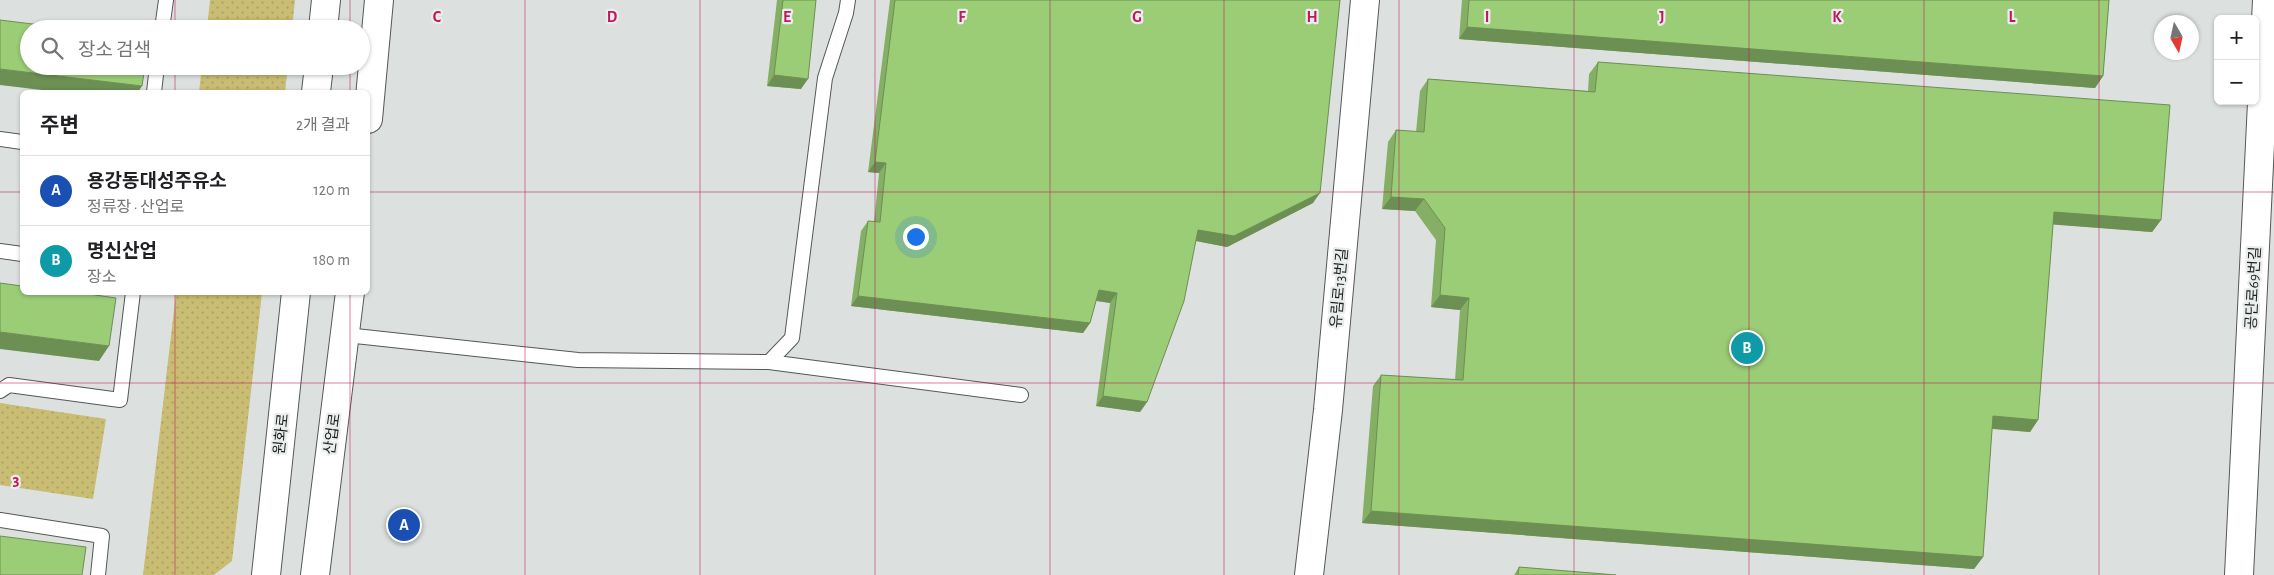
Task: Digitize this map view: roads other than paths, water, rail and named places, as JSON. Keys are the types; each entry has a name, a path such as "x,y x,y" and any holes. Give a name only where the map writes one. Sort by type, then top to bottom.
{"street":[{"path":"324,20 326,0"},
{"path":"370,99 380,0"},
{"name":"유림로13번길","path":"1309,575 1328,410 1365,0"},
{"name":"공단로69번길","path":"2239,575 2267,0"},
{"path":"316,90 318,75"},
{"name":"원화로","path":"266,575 296,295"},
{"name":"산업로","path":"315,575 350,295"},
{"path":"249,575 270,541"}],"lane":[{"path":"163,20 166,0"},
{"path":"769,362 792,338 825,78 846,13 848,0"},
{"path":"154,90 156,75"},
{"path":"0,139 20,142"},
{"path":"0,252 20,254"},
{"path":"0,391 9,385 120,400 132,295"},
{"path":"346,335 578,360 769,362 1021,395"},
{"path":"0,520 102,536 98,575"}],"place":[{"name":"명신산업","path":"1747,348"},
{"name":"용강동대성주유소","path":"404,525"}]}
